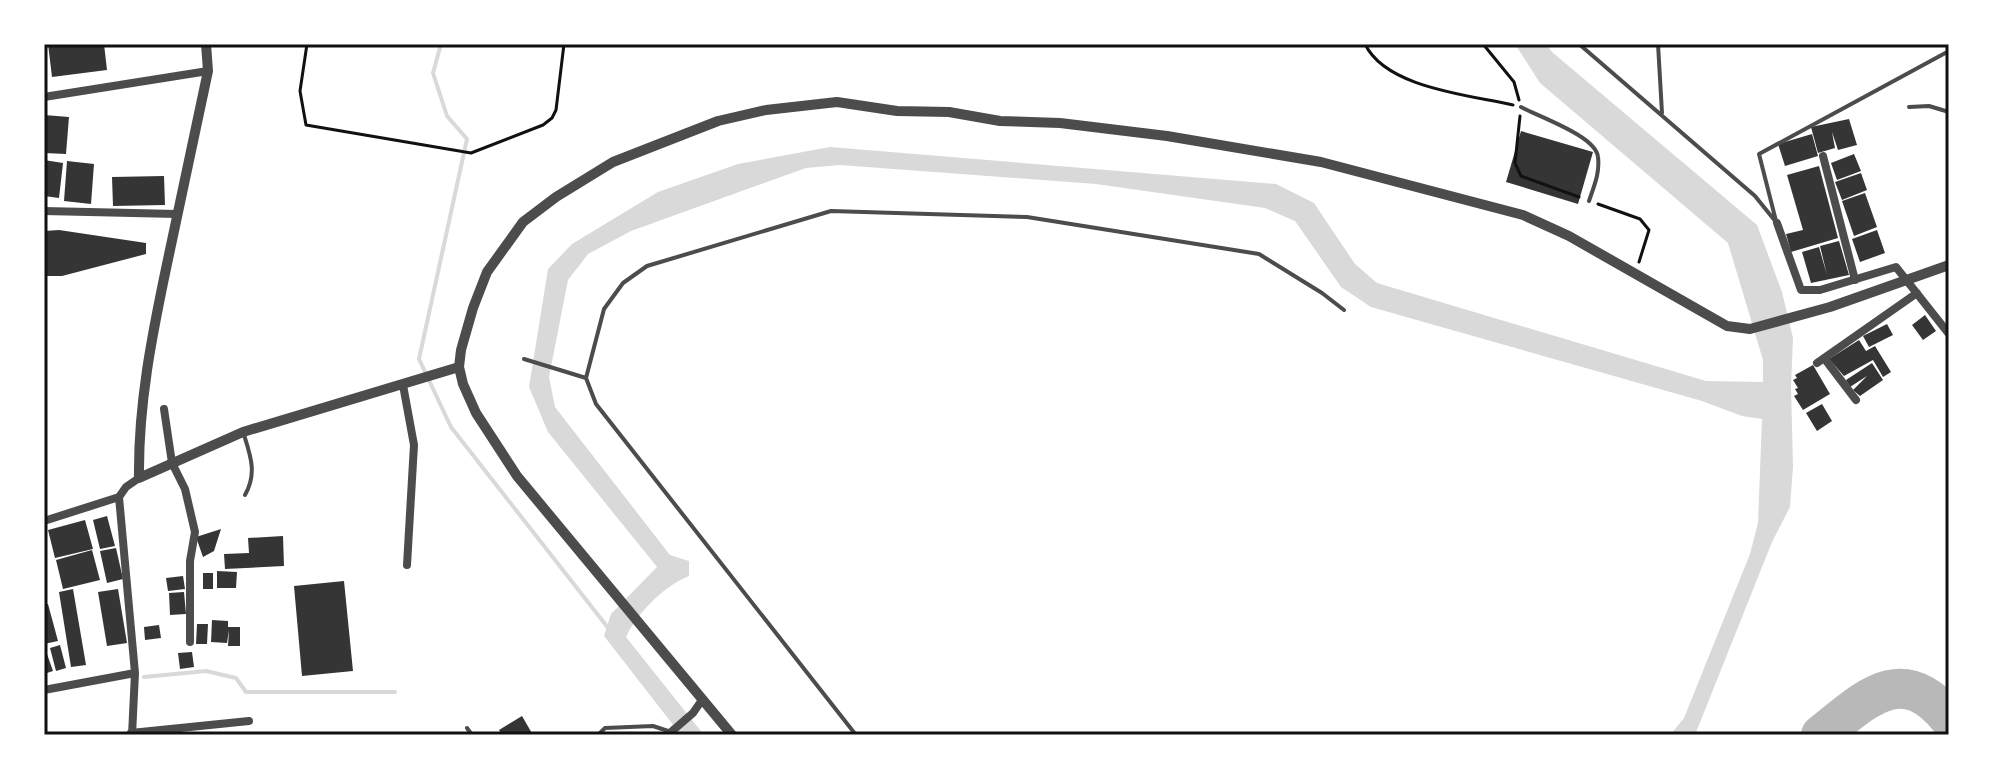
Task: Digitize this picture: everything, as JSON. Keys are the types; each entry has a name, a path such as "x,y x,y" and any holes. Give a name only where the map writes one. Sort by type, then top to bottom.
{"street":[{"path":"139,478 139,428 144,387 208,71 206,44"},
{"path":"44,97 208,71"},
{"path":"732,735 517,476 468,399 459,367 473,308 487,272 523,222 556,197 613,162 718,121 766,110 837,102 897,111 949,112 1000,121 1060,123 1167,136 1321,162 1523,215 1569,236 1727,326 1750,329 1830,307 1949,265"},
{"path":"1823,156 1855,280"},
{"path":"44,211 177,214"},
{"path":"1777,223 1801,290 1820,290 1896,267 1949,334"},
{"path":"1856,400 1820,360 1917,293"},
{"path":"44,521 119,497 126,487 139,478 243,432 459,367"},
{"path":"403,385 414,445 407,565"},
{"path":"164,409 172,463 185,489 195,532 190,561 190,642"},
{"path":"119,497 135,673 131,734 249,721"},
{"path":"44,690 135,673"},
{"path":"672,732 702,700"}],"lane":[{"path":"1579,44 1755,196 1777,223"},
{"path":"1658,44 1662,115"},
{"path":"1777,223 1759,154 1949,51"},
{"path":"1909,107 1929,106 1949,112"},
{"path":"1521,107 1582,136 1592,144 1599,154 1598,175 1589,201"},
{"path":"856,735 596,404 586,378 604,309 623,283 647,266 831,211 1027,217 1259,254 1344,310"},
{"path":"524,359 586,378"},
{"path":"243,432 252,461 253,480 245,495"},
{"path":"598,735 605,728 653,726 672,732"},
{"path":"467,728 472,735"}],"path":[{"path":"307,44 300,91 306,125 456,153 471,153 534,130 552,118 556,110 564,44"},
{"path":"1365,44 1369,53 1403,79 1521,107"},
{"path":"1483,44 1514,82 1521,107 1515,163 1521,176 1640,219 1649,230 1635,272"}],"shaded area":[{"path":"1515,44 1546,44 1757,225 1782,292 1793,338 1790,507 1772,542 1695,735 1670,735 1684,718 1750,554 1758,523 1762,419 1742,416 1702,401 1371,307 1341,287 1295,221 1265,208 1096,184 840,165 806,168 631,231 588,254 568,280 549,377 555,407 670,555 689,561 689,576 653,601 626,637 704,735 681,735 604,636 611,614 657,567 548,432 529,387 548,269 572,244 658,192 738,164 830,147 1276,184 1314,203 1355,264 1377,283 1706,381 1763,382 1763,360 1728,243 1540,83"}],"building":[{"path":"48,44 104,44 107,70 52,77"},
{"path":"44,115 69,117 66,154 44,153"},
{"path":"1849,119 1857,145 1838,150 1832,132 1835,148 1818,153 1811,127"},
{"path":"1521,131 1593,152 1578,204 1506,182"},
{"path":"1812,134 1818,156 1785,166 1778,144"},
{"path":"1854,154 1861,171 1837,180 1831,163"},
{"path":"44,160 63,163 59,198 44,196"},
{"path":"67,161 94,164 91,204 64,201"},
{"path":"1819,166 1838,238 1791,252 1786,234 1803,230 1787,175"},
{"path":"1861,173 1867,190 1842,200 1835,182"},
{"path":"164,176 165,205 113,206 112,177"},
{"path":"1865,193 1877,227 1854,236 1842,201"},
{"path":"59,230 146,243 146,254 62,276 44,276 44,231"},
{"path":"1877,230 1885,253 1860,262 1852,239"},
{"path":"1839,241 1849,275 1811,283 1802,252 1819,247 1827,275 1820,246"},
{"path":"1925,315 1936,331 1923,340 1912,325"},
{"path":"1887,324 1893,335 1869,347 1863,336"},
{"path":"1859,340 1866,351 1875,346 1891,372 1883,377 1873,360 1844,376 1829,359"},
{"path":"1872,363 1883,380 1860,396 1853,390 1867,376 1850,387 1846,380"},
{"path":"1813,365 1830,394 1803,410 1794,396 1798,394 1795,389 1798,388 1793,380 1797,378 1795,375"},
{"path":"1822,404 1832,421 1817,431 1806,413"},
{"path":"107,516 115,546 100,549 93,520"},
{"path":"85,520 93,549 55,558 48,530"},
{"path":"221,529 214,551 203,557 196,537"},
{"path":"283,536 284,566 225,569 224,554 249,553 248,538"},
{"path":"116,548 123,579 107,583 100,551"},
{"path":"92,550 100,580 63,589 56,560"},
{"path":"217,571 237,572 236,588 217,588"},
{"path":"203,573 213,573 213,589 203,589"},
{"path":"183,576 185,589 168,591 166,578"},
{"path":"344,581 353,671 302,676 294,586"},
{"path":"73,589 86,665 71,667 59,592"},
{"path":"118,589 127,643 107,646 98,592"},
{"path":"184,592 186,614 170,615 169,593"},
{"path":"48,604 58,641 44,644 44,605"},
{"path":"212,620 228,621 228,627 240,627 240,646 228,646 229,630 227,643 211,642"},
{"path":"197,624 208,624 207,644 196,644"},
{"path":"159,625 161,638 145,640 144,627"},
{"path":"60,645 66,668 56,671 50,648"},
{"path":"192,652 194,667 180,669 178,653"},
{"path":"47,654 53,671 44,674 44,655"},
{"path":"522,716 533,735 502,735 499,730"}],"waterway":[{"path":"441,44 433,73 447,116 467,139 419,359 451,427 609,629"},
{"path":"144,677 206,671 236,678 246,692 395,692"}],"taxiway":[{"path":"1821,735 1868,699 1899,689 1915,691 1932,701 1949,718"}]}
